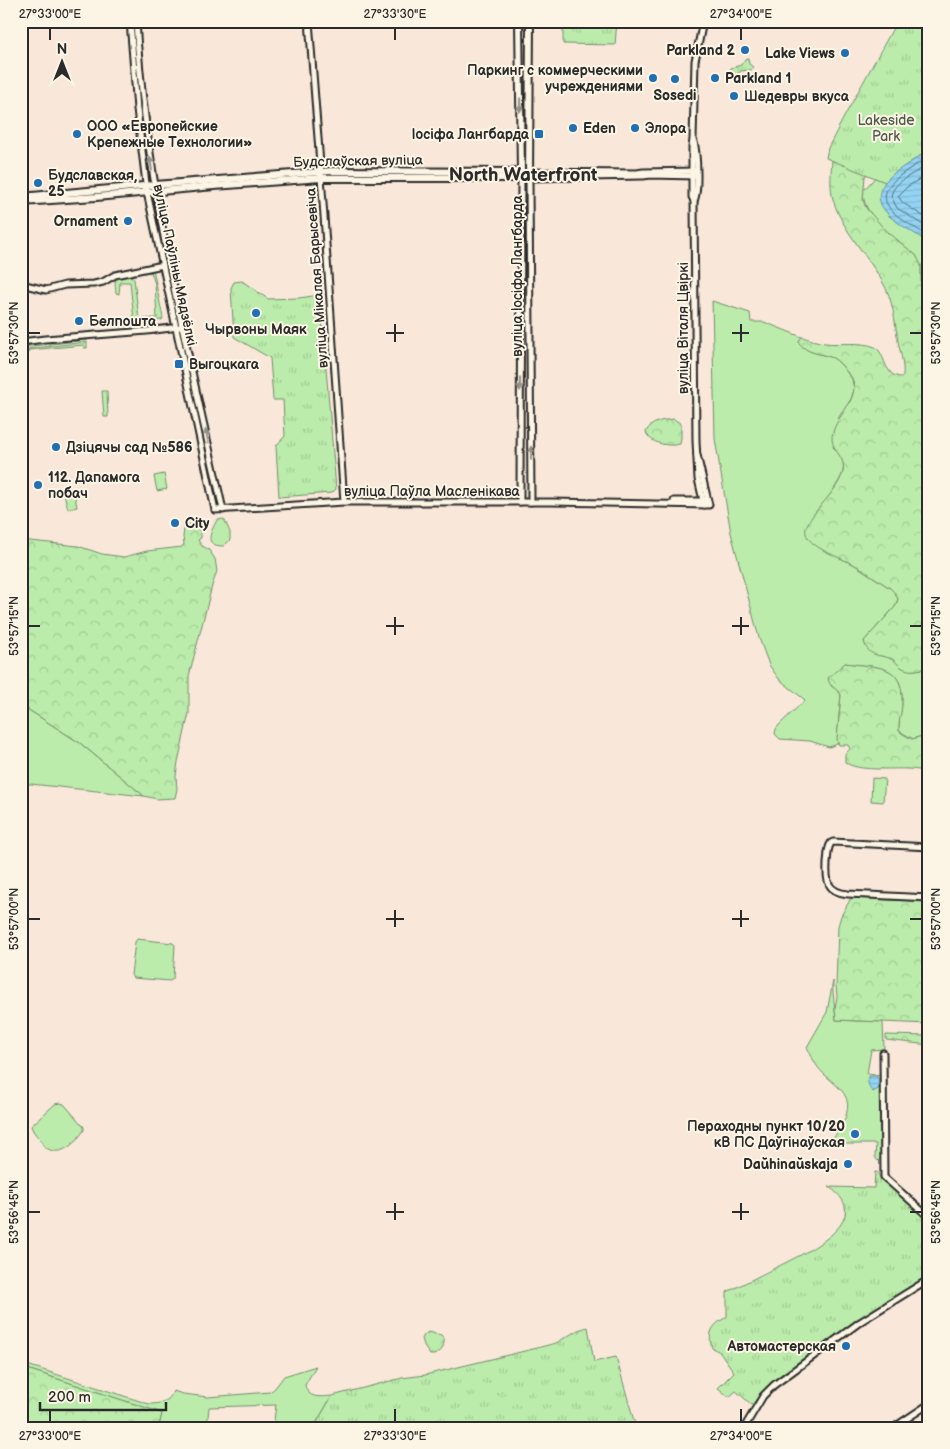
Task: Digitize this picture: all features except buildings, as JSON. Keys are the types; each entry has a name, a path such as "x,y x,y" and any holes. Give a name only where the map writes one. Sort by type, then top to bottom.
{"main road":[{"name":"вуліца Іосіфа Лангбарда","path":"519,21 520,175"},
{"name":"вуліца Іосіфа Лангбарда","path":"530,21 530,176"},
{"name":"Будслаўская вуліца","path":"21,197 321,175 530,176"},
{"name":"Будслаўская вуліца","path":"21,202 96,197 147,188"}],"street":[{"name":"вуліца Паўліны Мядзёлкі","path":"130,21 147,188 163,264 223,510"},
{"name":"вуліца Паўліны Мядзёлкі","path":"136,21 143,108 155,188 179,327 215,510"},
{"name":"вуліца Мікалая Барысевіча","path":"308,21 344,502"},
{"name":"вуліца Віталя Цвіркі","path":"703,21 695,61 695,408 698,479 706,503"},
{"name":"Будслаўская вуліца","path":"530,176 643,176 694,173"},
{"name":"вуліца Іосіфа Лангбарда","path":"520,175 520,502"},
{"name":"вуліца Іосіфа Лангбарда","path":"530,176 531,502"},
{"path":"21,284 46,290 65,285 94,284 103,282 115,275 163,264"},
{"path":"21,342 179,327"},
{"name":"вуліца Паўла Масленікава","path":"215,510 344,502 706,503"},
{"path":"929,847 833,842 828,849 827,874 829,884 837,892 929,898"},
{"path":"884,1053 884,1177 929,1217"},
{"path":"744,1428 763,1396 774,1385 860,1322 929,1279"},
{"path":"893,1428 929,1404"}],"green space":[{"path":"563,21 617,21 615,45 563,44"},
{"name":"Lakeside Park","path":"897,21 929,21 929,149 885,182 826,158 828,148 843,119"},
{"path":"929,21 872,171 865,176 863,200 866,208 888,233 916,255 921,265 921,300 929,341 929,668 911,670 904,669 892,659 871,653 864,641 895,607 898,599 895,593 855,565 815,545 809,539 806,532 811,518 835,488 842,475 843,462 835,448 832,436 837,423 851,400 854,388 851,377 842,365 833,358 802,347 799,343 802,337 825,343 869,345 879,350 891,373 902,377 903,375 889,296 876,271 840,217 832,195 831,169 832,160"},
{"path":"748,58 749,64 753,67 751,70 741,71 733,78 730,77 728,74 731,68 741,65"},
{"path":"929,149 885,182 881,204 889,216 929,243 929,341 921,300 921,265 908,249 876,221 867,207 863,191 880,172"},
{"path":"153,269 163,318 162,320 138,322 134,320 130,282 120,282 119,294 116,293 115,282 117,278 124,275 132,277 134,279 139,319 157,318 155,284 151,272 149,273 149,270"},
{"path":"242,281 268,299 320,295 336,489 332,493 279,497 276,446 285,436 283,400 273,400 270,358 234,337 231,288 234,282"},
{"path":"712,301 750,313 751,322 764,322 802,337 800,339 809,351 834,358 852,379 854,390 851,399 839,417 833,447 841,458 843,471 833,490 808,523 820,548 855,565 895,593 898,599 895,607 864,641 866,646 897,662 901,667 913,670 929,668 929,682 923,686 921,696 929,712 929,737 922,736 913,739 899,731 902,704 901,690 893,674 877,667 845,663 838,671 831,686 839,691 841,695 838,743 829,747 810,741 780,739 775,734 779,725 805,700 779,679 769,665 759,638 731,533 715,439"},
{"path":"86,337 88,340 23,347 23,344"},
{"path":"87,342 87,348 84,348 84,345 29,350 25,354 24,350 25,349"},
{"path":"102,391 107,391 108,417 104,417"},
{"path":"674,419 681,424 680,444 660,444 648,436 646,432 651,425"},
{"path":"164,474 167,489 157,491 154,476"},
{"path":"74,492 77,507 68,509 64,494"},
{"path":"224,519 230,532 230,540 224,546 213,544 210,538 217,520"},
{"path":"188,524 196,525 201,533 201,538 198,540 201,545 209,550 215,559 217,571 189,676 189,713 178,762 175,798 157,799 144,796 80,743 21,705 21,540 78,546 102,554 124,557 147,551 182,547 184,544 184,529"},
{"path":"845,663 877,667 893,674 898,680 902,703 899,731 912,739 922,736 929,737 929,771 875,769 858,767 845,762 845,754 850,749 848,745 839,745 837,739 841,695 828,678"},
{"path":"21,705 80,743 144,796 21,783"},
{"path":"872,778 885,779 883,802 871,801"},
{"path":"851,898 929,902 929,1024 836,1020 838,926"},
{"path":"137,939 173,943 175,945 173,979 170,981 133,978 131,975"},
{"path":"833,981 836,1020 883,1022 884,1049 871,1050 867,1074 883,1076 881,1158 878,1161 875,1157 876,1144 830,1144 844,1121 848,1105 844,1093 818,1068 807,1047 827,1012"},
{"path":"886,1035 929,1036 929,1045 886,1040"},
{"path":"55,1104 64,1104 84,1127 84,1130 69,1147 54,1151 45,1147 31,1126"},
{"path":"875,1172 877,1172 881,1180 929,1221 929,1276 843,1331 775,1379 752,1405 736,1391 729,1397 718,1388 734,1372 720,1352 712,1348 710,1337 712,1329 727,1317 727,1292 802,1254 831,1235 841,1224 845,1212 842,1200 829,1187 874,1188"},
{"path":"588,1327 594,1362 616,1357 636,1428 311,1428 314,1427 332,1396 556,1343 578,1330"},
{"path":"428,1332 441,1335 444,1338 443,1348 434,1355 430,1355 422,1339"},
{"path":"21,1363 149,1404 164,1402 170,1398 173,1391 208,1397 270,1392 284,1376 316,1366 305,1385 307,1390 315,1396 332,1396 314,1427 311,1428 273,1428 276,1405 209,1407 207,1428 187,1428 164,1424 159,1426 162,1413 21,1367"},
{"path":"21,1367 162,1413 159,1426 153,1428 21,1428"}],"water":[{"path":"929,149 929,243 888,214 879,196 883,185 893,174"},
{"path":"929,682 929,712 921,696 923,686"},
{"path":"876,1076 879,1079 878,1089 873,1092 869,1087 868,1081 868,1077"}],"place":[{"name":"Parkland 2","path":"745,50"},
{"name":"Lake Views","path":"845,53"},
{"name":"Паркинг с коммерческими учреждениями","path":"653,78"},
{"name":"Parkland 1","path":"715,78"},
{"name":"Sosedi","path":"675,79"},
{"name":"Шедевры вкуса","path":"734,96"},
{"name":"Eden","path":"573,128"},
{"name":"Элора","path":"635,128"},
{"name":"ООО «Европейские Крепежные Технологии»","path":"77,134"},
{"name":"Іосіфа Лангбарда","path":"539,134"},
{"name":"Будславская, 25","path":"38,183"},
{"name":"Ornament","path":"128,221"},
{"name":"Чырвоны Маяк","path":"256,313"},
{"name":"Белпошта","path":"79,321"},
{"name":"Выгоцкага","path":"179,364"},
{"name":"Дзіцячы сад №586","path":"56,447"},
{"name":"112. Дапамога побач","path":"38,485"},
{"name":"City","path":"175,523"},
{"name":"Пераходны пункт 10/20 кВ ПС Даўгінаўская","path":"855,1134"},
{"name":"Daŭhinaŭskaja","path":"848,1164"},
{"name":"Автомастерская","path":"846,1346"}],"district":[{"name":"North Waterfront","path":"523,175"}]}
